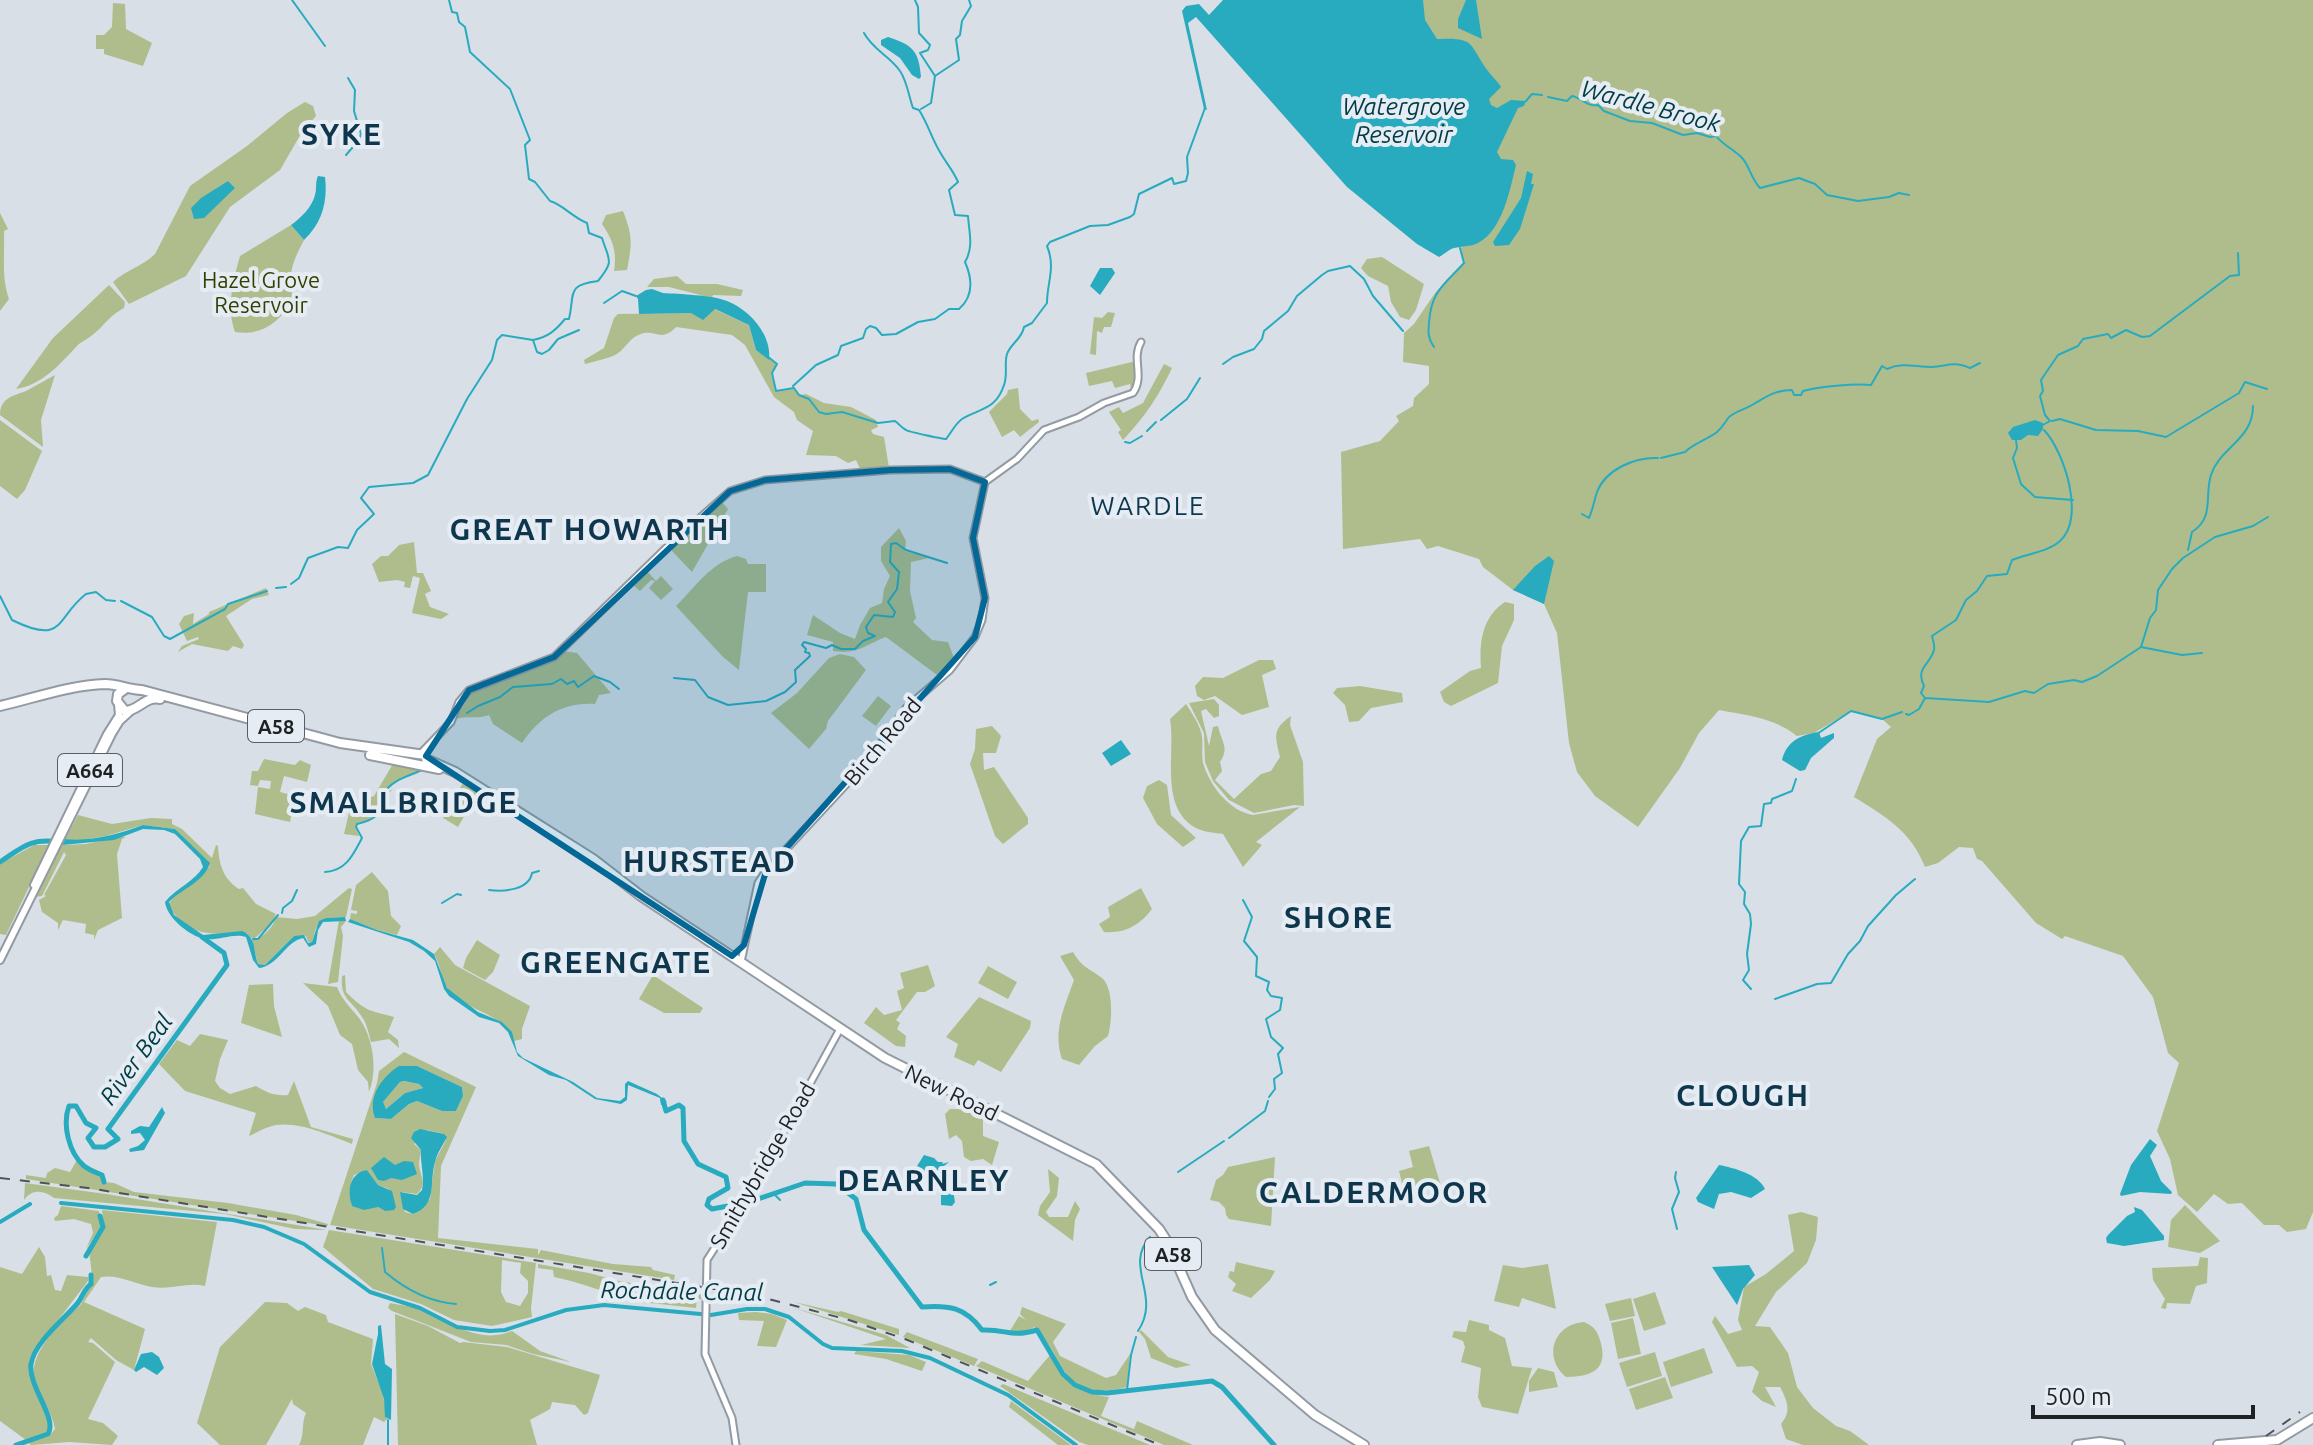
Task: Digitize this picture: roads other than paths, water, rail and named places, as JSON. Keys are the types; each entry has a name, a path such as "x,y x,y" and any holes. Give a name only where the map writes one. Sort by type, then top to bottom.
{"highway":[{"name":"A58","path":"0,706 65,689 110,684 340,743 425,757 584,854 641,896 840,1029"},
{"name":"A58","path":"94,686 109,690 123,710 156,698 339,748 389,757 425,757"},
{"path":"117,702 118,694 130,689 139,697 135,708"},
{"name":"A58","path":"389,757 425,757"},
{"name":"New Road","path":"840,1029 899,1067 1096,1164 1153,1222 1168,1243 1192,1297 1215,1330 1315,1415 1364,1445"},
{"path":"2218,1445 2277,1440 2313,1418"},
{"path":"2077,1445 2100,1442 2120,1445"}],"main road":[{"name":"A664","path":"60,836 118,717 117,702"},
{"name":"A664","path":"0,960 112,734 135,708"}],"street":[{"path":"425,757 451,722 459,702 469,690 554,657 727,493 754,481 892,470 957,469 985,482 1017,459 1044,430 1133,393 1139,377 1136,354 1141,342"},
{"name":"Birch Road","path":"736,958 744,948 758,883 766,871 867,762 906,708 950,670 975,637 982,620 985,598 973,538 985,482"},
{"path":"736,958 744,948"},
{"name":"Smithybridge Road","path":"736,1445 732,1418 705,1354 707,1260 750,1193 840,1029"}],"water":[{"name":"Watergrove Reservoir","path":"1223,0 1423,0 1425,20 1437,39 1459,39 1470,44 1501,87 1489,99 1491,105 1497,108 1511,100 1526,101 1524,106 1518,108 1497,152 1501,159 1513,160 1516,165 1508,197 1494,229 1475,244 1452,249 1439,257 1417,244 1347,187 1196,17 1188,23 1207,110 1204,109 1182,11 1186,6 1199,4 1209,15"},
{"path":"1466,0 1476,0 1482,39 1458,28 1458,19"},
{"path":"888,37 913,50 920,68 919,79 912,75 900,58 881,45 881,40"},
{"path":"1527,171 1533,174 1531,184 1534,184 1520,229 1509,245 1495,246 1493,242 1521,198"},
{"path":"318,176 325,177 326,195 319,219 304,240 291,225 311,204"},
{"path":"228,181 235,188 204,218 194,219 191,208"},
{"path":"1100,268 1112,268 1115,273 1100,295 1090,286"},
{"path":"652,289 663,293 713,297 736,305 758,324 767,342 769,360 756,350 749,325 715,309 703,320 691,313 639,314 636,296"},
{"path":"2035,420 2043,423 2038,436 2028,435 2021,440 2012,440 2008,433 2013,427"},
{"path":"1549,556 1554,561 1544,604 1513,590 1535,566"},
{"path":"1819,732 1821,738 1834,733 1834,738 1811,758 1805,770 1800,771 1782,760 1795,740"},
{"path":"1121,740 1131,754 1111,766 1102,753"},
{"path":"143,825 175,829 210,863 198,880 169,902 174,915 203,935 242,931 252,941 258,964 265,965 294,936 304,935 308,943 312,942 319,921 345,917 346,921 323,922 316,944 309,947 303,938 297,940 271,963 259,968 253,960 246,937 201,938 184,928 169,913 165,902 203,867 200,859 175,834 143,829 114,840 62,845 65,839 104,836"},
{"path":"350,919 413,940 434,954 447,988 478,1012 502,1022 512,1032 517,1052 523,1058 573,1082 597,1098 620,1101 625,1097 628,1081 657,1094 667,1102 661,1105 660,1098 628,1085 627,1100 621,1104 595,1099 566,1080 549,1075 518,1056 508,1032 499,1023 479,1017 449,996 435,961 424,951 409,942 348,922"},
{"path":"399,1066 417,1066 462,1087 463,1096 456,1111 442,1111 417,1101 391,1119 375,1118 375,1095","holes":["400,1082 419,1084 423,1088 405,1093 386,1109 383,1102"]},
{"path":"162,1107 165,1113 144,1150 130,1152 129,1149 145,1140 140,1133 131,1134 131,1131 140,1126 149,1127"},
{"path":"420,1129 447,1137 436,1159 429,1199 421,1210 413,1214 403,1209 400,1192 417,1195 422,1190 421,1150 411,1138"},
{"path":"2150,1139 2157,1145 2150,1156 2161,1181 2171,1194 2140,1192 2121,1196 2131,1165"},
{"path":"924,1155 942,1164 949,1162 939,1170 948,1178 947,1187 953,1190 955,1202 952,1206 941,1205 941,1192 931,1179 910,1182 914,1177 905,1171 912,1174"},
{"path":"384,1157 395,1165 404,1161 413,1162 417,1174 402,1180 378,1180 371,1168"},
{"path":"1719,1165 1751,1176 1765,1189 1751,1198 1731,1192 1719,1194 1714,1209 1698,1202 1696,1198"},
{"path":"367,1170 378,1185 392,1191 394,1210 385,1211 378,1207 364,1210 352,1206 350,1194 353,1179"},
{"path":"2134,1207 2142,1210 2164,1240 2124,1246 2107,1243 2108,1235 2135,1212"},
{"path":"1749,1265 1755,1275 1743,1289 1737,1305 1712,1267"},
{"path":"381,1325 385,1364 392,1369 391,1420 385,1417 384,1399 372,1364 378,1326"},
{"path":"152,1352 159,1357 164,1368 157,1375 144,1367 136,1372 134,1370 141,1354"}],"waterway":[{"path":"292,0 325,46"},
{"path":"449,0 452,12 457,13 459,22 465,27 470,52 510,89 530,140 525,145 529,179 550,201 587,223 589,233 602,238 608,256 609,264 598,281 576,288 569,319 547,335 533,340"},
{"path":"915,0 919,33 930,45 928,50 920,53 935,76 931,103 921,109"},
{"path":"935,76 959,60 956,39 971,6 969,0"},
{"path":"793,386 816,365 838,355 841,346 863,338 870,326 882,335 896,334 918,322 935,319 949,309 959,309 969,293 970,280 965,262 970,245 968,216 955,215 949,190 958,182 919,110 913,108 900,71 864,33"},
{"path":"346,155 361,134 354,111 355,90 348,78"},
{"path":"1526,101 1532,94 1542,95"},
{"name":"Wardle Brook","path":"1548,97 1567,101 1572,96 1630,121 1652,123 1683,135 1697,133 1716,136 1743,159 1760,188 1799,178 1815,184 1827,195 1858,201 1899,193 1909,195"},
{"path":"767,356 777,364 772,373 776,391 794,388 799,395 809,399 819,412 842,412 878,423 895,421 908,431 946,439 960,421 992,404 1001,393 1009,350 1024,327 1032,323 1047,303 1051,268 1047,246 1050,242 1090,226 1108,225 1130,217 1134,214 1139,194 1172,178 1174,184 1186,181 1187,157 1205,108"},
{"path":"1434,347 1429,333 1432,303 1440,289 1464,263 1460,248"},
{"path":"2041,426 2050,421 2045,415 2040,396 2043,391 2041,380 2058,355 2078,346 2083,339 2108,334 2111,338 2126,330 2142,337 2150,336 2230,276 2239,275 2238,253"},
{"path":"1223,364 1254,349 1264,331 1322,275 1350,266 1364,279 1373,296 1403,331"},
{"path":"604,303 622,291 636,296"},
{"path":"291,584 299,578 308,558 338,547 348,548 357,530 374,514 361,498 369,487 413,483 428,475 467,399 492,360 497,340 502,335 533,340 537,352 542,354 558,339 579,330"},
{"path":"1661,458 1685,452 1717,432 1732,415 1786,390 1801,395 1803,391 1818,388 1871,385 1882,366 1887,369 1903,365 1932,367 1954,364 1970,368 1980,363"},
{"name":"Wardle Brook","path":"1161,420 1187,399 1200,378"},
{"path":"2052,421 2060,419 2096,430 2138,431 2166,437 2239,393 2245,382 2267,389"},
{"path":"2188,550 2192,532 2204,520 2215,465 2248,427 2253,406"},
{"path":"1147,431 1156,422"},
{"path":"1906,714 1919,709 1925,698 1921,693 1924,686 1921,675 1934,650 1932,636 1956,620 1966,600 1987,576 2007,574 2012,560 2049,548 2060,541 2068,530 2072,501 2065,468 2044,430"},
{"path":"1125,442 1130,443 1142,436"},
{"path":"2016,440 2013,458 2021,484 2035,497 2073,500"},
{"path":"1582,514 1589,518 1601,484 1614,471 1631,462 1658,458"},
{"path":"1925,698 1989,702 2025,691 2034,693 2048,684 2074,680 2082,682 2097,676 2141,647 2150,618 2156,610 2158,590 2183,558 2215,537 2253,526 2268,517"},
{"path":"674,678 695,680 708,697 728,705 766,701 785,692 796,682 795,670 810,656 805,652 804,642 826,648 832,645 855,649 875,636 868,633 866,627 874,615 893,617 895,612 888,602 897,589 899,572 890,562 891,544 896,543 906,550 947,563"},
{"path":"276,588 286,587"},
{"path":"121,601 152,617 164,636 170,639 225,609 228,604 267,591"},
{"path":"0,596 12,620 42,630 57,626 86,594 96,592 106,600 115,601"},
{"path":"2141,647 2182,655 2202,653"},
{"path":"467,713 513,687 552,684 561,679 567,684 574,681 578,687 594,676 619,689"},
{"path":"1817,734 1851,711 1882,719 1902,712"},
{"path":"325,872 338,869 352,856 362,838 357,824 377,814 387,789 422,770"},
{"path":"1751,989 1743,980 1749,970 1747,954 1751,924 1744,904 1745,892 1739,884 1741,841 1749,827 1761,826 1764,804 1792,791 1796,779"},
{"path":"0,862 34,843 59,842"},
{"path":"489,890 521,886 532,873 539,871"},
{"path":"1775,999 1817,984 1831,983 1868,926 1915,879"},
{"path":"282,913 297,890"},
{"path":"442,903 457,894 461,895"},
{"path":"1243,900 1252,917 1244,941 1257,957 1256,976 1269,982 1267,990 1271,996 1282,998 1280,1010 1266,1019 1271,1037 1283,1048 1278,1054 1282,1073 1274,1079 1275,1089 1269,1097"},
{"path":"253,939 258,939 278,915"},
{"name":"River Beal","path":"104,1182 102,1175 79,1160 71,1146 66,1122 69,1106 76,1106 86,1123 96,1128 88,1138 94,1147 105,1147 118,1139 108,1129 227,965 224,953 202,937"},
{"path":"663,1100 666,1111 679,1105 683,1108 684,1141 698,1164 726,1177 728,1188 709,1199 707,1205 712,1209 749,1202 805,1183 836,1184 856,1199 864,1230 922,1307 956,1309 969,1316 982,1330 1014,1333 1037,1330 1063,1374 1075,1385 1092,1392 1212,1381 1222,1387 1274,1445"},
{"path":"1229,1138 1265,1111 1268,1101"},
{"path":"1178,1172 1224,1141"},
{"path":"1676,1172 1679,1192 1672,1209 1677,1229"},
{"path":"773,1193 780,1200"},
{"name":"Rochdale Canal","path":"61,1203 233,1220 264,1227 304,1244 370,1292 420,1308 457,1327 505,1330 566,1310 604,1305 711,1315 765,1309 789,1317 832,1348 902,1351 930,1358 1008,1395 1076,1445"},
{"name":"Rochdale Canal","path":"0,1222 30,1204"},
{"name":"River Beal","path":"86,1256 103,1227 100,1216"},
{"path":"1138,1331 1146,1305 1140,1259 1150,1237"},
{"path":"382,1248 385,1272 409,1289 456,1304"},
{"name":"River Beal","path":"16,1445 48,1434 49,1420 31,1373 33,1356 43,1340 77,1304 91,1284 91,1275"},
{"path":"990,1285 996,1282"},
{"path":"1127,1390 1136,1337"},
{"path":"388,1420 388,1445"}],"railway":[{"path":"0,1178 88,1188 757,1296 849,1320 905,1339 1160,1445"},
{"path":"2266,1436 2300,1412"}],"district":[{"name":"SYKE","path":"342,134"},
{"name":"WARDLE","path":"1148,505"},
{"name":"GREAT HOWARTH","path":"590,529"},
{"name":"SMALLBRIDGE","path":"404,802"},
{"name":"HURSTEAD","path":"710,861"},
{"name":"SHORE","path":"1339,917"},
{"name":"GREENGATE","path":"616,962"},
{"name":"CLOUGH","path":"1743,1095"},
{"name":"DEARNLEY","path":"924,1180"},
{"name":"CALDERMOOR","path":"1374,1192"}],"park label":[{"name":"Hazel Grove Reservoir","path":"261,292"}]}
